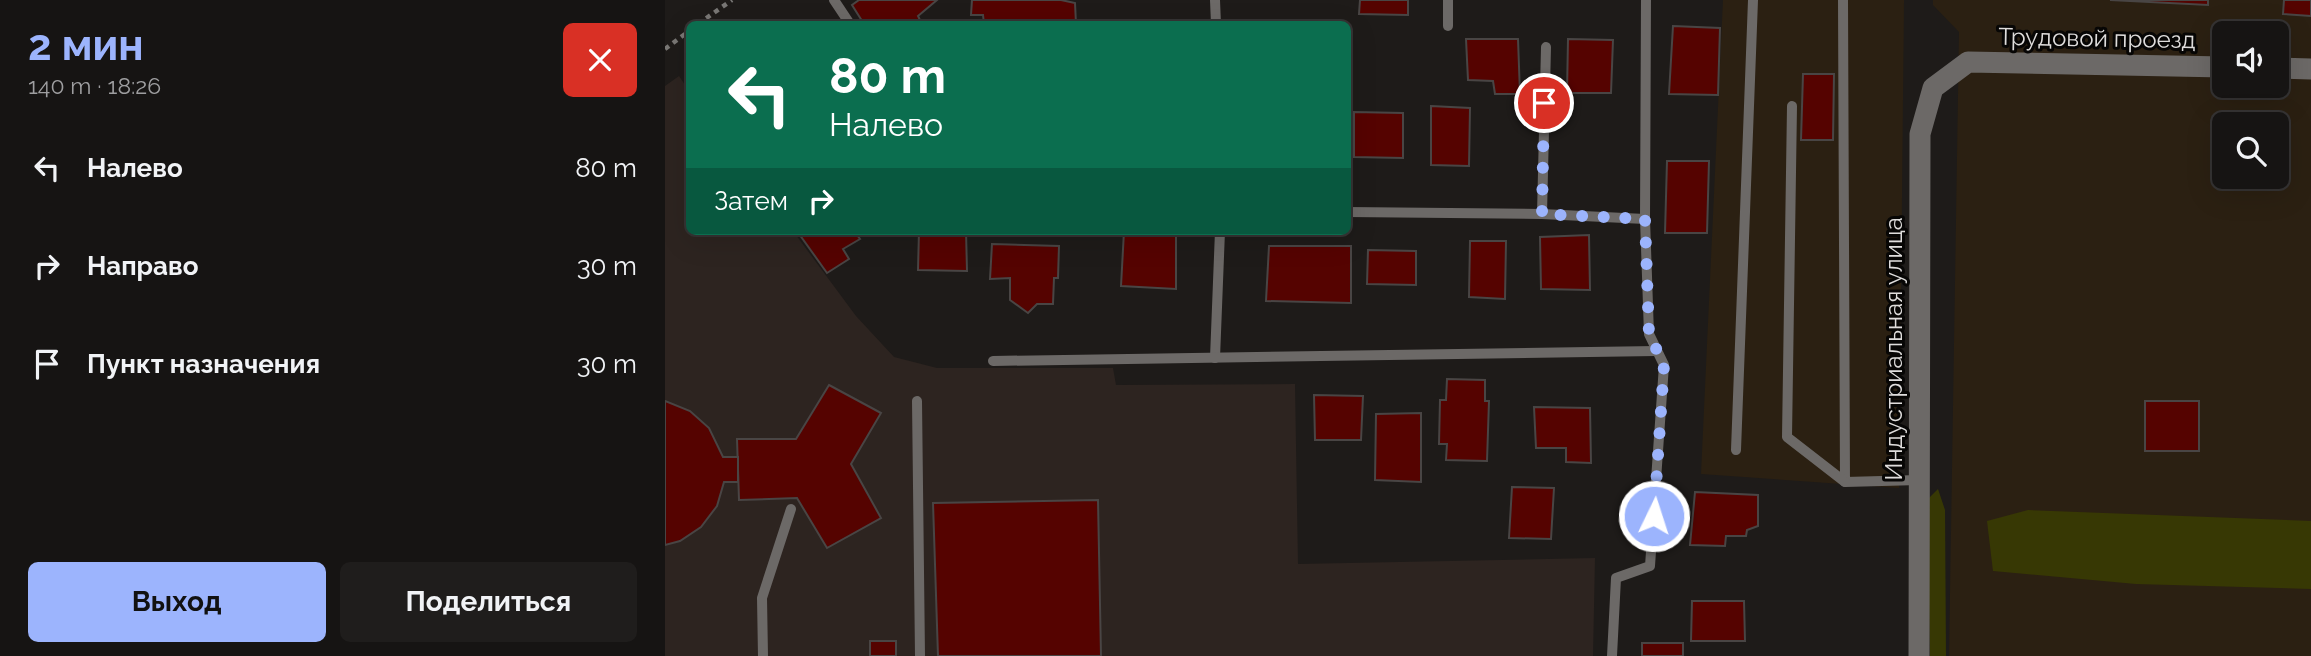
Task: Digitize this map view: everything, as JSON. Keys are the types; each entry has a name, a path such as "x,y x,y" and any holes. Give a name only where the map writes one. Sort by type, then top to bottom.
{"street":[{"name":"Трудовой проезд","path":"1968,62 2212,67"},
{"name":"Индустриальная улица","path":"1919,656 1920,134 1933,88 1968,62"},
{"path":"2289,68 2311,69"}],"lane":[{"path":"834,0 848,21"},
{"path":"1215,0 1216,21"},
{"path":"1448,0 1448,26"},
{"path":"1612,656 1616,578 1650,566 1664,365 1649,334 1645,219 1646,0"},
{"path":"1736,450 1753,0"},
{"path":"1843,0 1846,482"},
{"path":"1542,214 1546,47"},
{"path":"1792,106 1787,437 1846,482 1919,480"},
{"path":"1351,212 1542,214 1645,219"},
{"path":"1215,358 1220,235"},
{"path":"993,360 1656,351"},
{"path":"917,401 920,656"},
{"path":"763,656 762,598 791,509"}],"path":[{"path":"702,21 732,0"},
{"path":"665,49 686,33"}],"shaded area":[{"path":"1723,0 1904,0 1899,488 1701,474"},
{"path":"1933,0 2311,0 2311,656 1949,656 1959,32 1933,5"},
{"path":"679,76 686,86 686,235 796,235 856,316 894,357 937,368 1113,368 1116,385 1295,384 1298,564 1595,558 1593,656 665,656 665,86"},
{"path":"1938,489 1945,510 1946,656 1930,656 1927,500"},
{"path":"2028,510 2311,521 2311,589 2136,584 1993,571 1987,521"}],"building":[{"path":"859,0 937,0 918,16 920,21 862,21 852,5"},
{"path":"972,0 1061,0 1075,3 1076,21 984,21 983,15 971,15"},
{"path":"1360,0 1408,0 1408,15 1359,14"},
{"path":"2110,0 2208,0 2208,5"},
{"path":"2284,0 2311,0 2311,16 2283,14"},
{"path":"1673,26 1720,28 1718,95 1669,94"},
{"path":"1466,39 1518,39 1520,94 1495,94 1493,81 1468,80"},
{"path":"1568,39 1613,40 1611,93 1567,93"},
{"path":"1803,74 1834,74 1833,140 1801,140"},
{"path":"1431,106 1470,108 1469,166 1431,165"},
{"path":"1354,112 1403,113 1403,158 1354,157"},
{"path":"1667,161 1709,161 1707,233 1665,233"},
{"path":"800,235 857,235 860,239 843,249 849,259 827,273"},
{"path":"919,235 966,235 967,271 918,270"},
{"path":"1124,235 1176,235 1176,289 1121,286"},
{"path":"1589,235 1590,290 1541,289 1540,237"},
{"path":"1470,241 1506,241 1505,299 1469,297"},
{"path":"992,244 1059,246 1058,278 1054,278 1053,304 1037,304 1028,313 1010,300 1010,278 990,279"},
{"path":"1269,246 1351,246 1351,303 1266,301"},
{"path":"1368,250 1416,251 1416,285 1367,284"},
{"path":"1447,379 1485,380 1485,401 1489,401 1487,461 1446,460 1447,444 1439,444 1440,400 1446,400"},
{"path":"829,385 881,413 851,464 881,518 827,548 797,498 739,500 737,439 796,439"},
{"path":"1314,395 1363,396 1361,440 1315,440"},
{"path":"665,401 690,411 709,428 723,457 738,457 738,482 724,482 717,506 701,527 680,541 665,545"},
{"path":"2145,401 2199,401 2199,451 2145,451"},
{"path":"1534,407 1590,408 1591,463 1566,462 1566,448 1536,448"},
{"path":"1421,413 1421,482 1375,480 1376,414"},
{"path":"1512,487 1554,488 1551,539 1509,538"},
{"path":"1695,492 1758,495 1758,526 1747,530 1746,536 1726,536 1725,546 1690,545"},
{"path":"1098,500 1101,656 938,656 933,503"},
{"path":"1692,601 1744,601 1745,641 1691,641"},
{"path":"870,641 896,641 896,656 870,656"},
{"path":"1642,643 1683,643 1683,656 1642,656"}],"route":[{"path":"1544,103 1542,214 1645,219 1649,334 1664,365 1654,516"}]}
